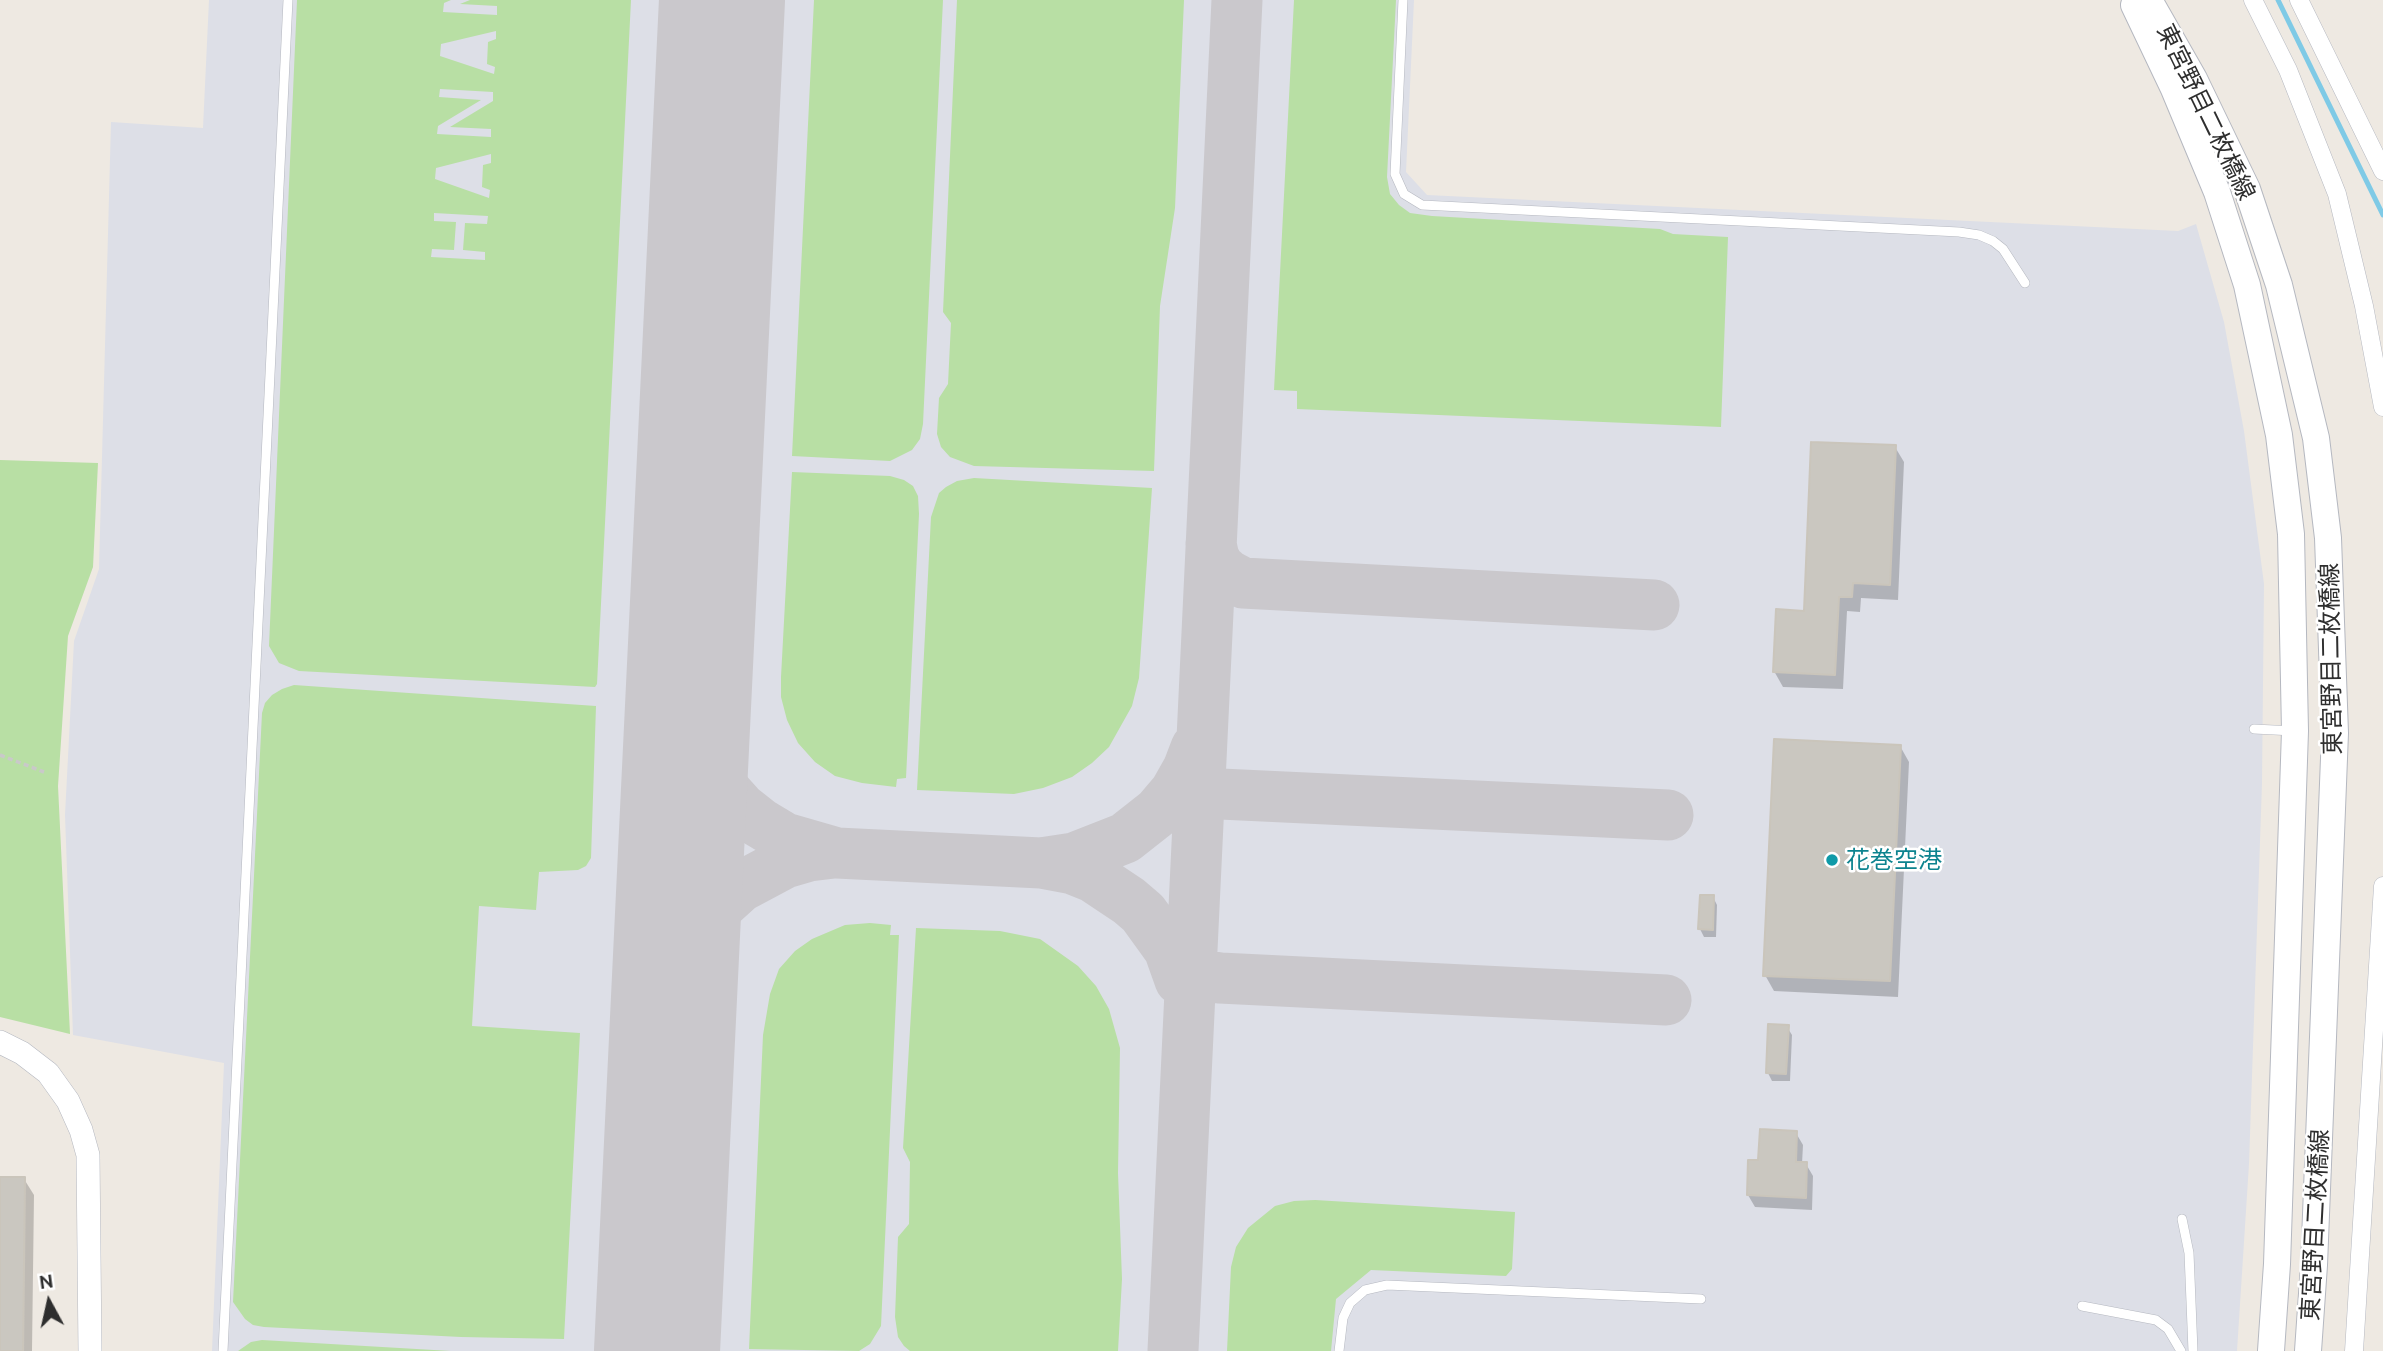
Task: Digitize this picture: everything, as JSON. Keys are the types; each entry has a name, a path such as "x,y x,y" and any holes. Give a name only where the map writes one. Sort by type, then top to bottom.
{"main road":[{"name":"東宮野目二枚橋線","path":"2132,0 2174,89 2217,192 2247,285 2279,435 2291,534 2295,731 2277,1264 2271,1351"},
{"name":"東宮野目二枚橋線","path":"2149,0 2194,79 2247,189 2278,285 2316,438 2328,538 2335,733 2314,1265 2308,1351"}],"street":[{"path":"2253,0 2288,69 2337,194 2364,306 2383,407"},
{"path":"2299,0 2383,171"},
{"path":"2354,1351 2383,886"},
{"path":"0,1042 22,1053 48,1073 68,1101 81,1130 88,1155 90,1351"}],"lane":[{"path":"223,1351 288,0"},
{"path":"1403,0 1395,174 1404,194 1422,205 1959,232 1979,235 1993,241 2003,249 2025,283"},
{"path":"2255,729 2295,731"},
{"path":"2182,1219 2189,1253 2193,1351"},
{"path":"1339,1351 1343,1318 1350,1303 1365,1290 1387,1285 1701,1299"},
{"path":"2082,1306 2156,1320 2168,1329 2181,1351"}],"path":[{"path":"0,755 44,772"}],"shaded area":[{"path":"209,0 1414,0 1406,172 1427,195 2178,231 2196,224 2224,322 2244,431 2264,584 2262,783 2249,1164 2237,1351 212,1351 224,1063 73,1035 65,815 74,641 99,569 111,122 203,128"}],"green space":[{"path":"297,0 451,0 444,3 443,12 497,15 497,6 460,4 470,0 631,0 597,684 595,687 299,671 279,663 269,646","holes":["496,31 496,39 488,42 487,64 495,67 494,74 440,56 441,44","440,89 493,92 493,101 450,127 491,129 491,137 437,134 438,126 481,100 439,97","491,154 491,163 483,165 482,187 490,190 489,198 435,179 436,168","434,213 488,216 487,224 465,223 463,250 485,252 485,260 431,257 432,249 454,250 456,222 434,221"]},
{"path":"814,0 943,0 923,424 920,439 912,450 890,461 792,456"},
{"path":"957,0 1184,0 1175,208 1160,306 1154,471 974,466 950,457 941,447 937,434 939,398 948,384 951,323 943,312"},
{"path":"1294,0 1396,0 1387,177 1390,194 1410,213 1660,229 1673,234 1728,237 1721,427 1297,409 1297,391 1274,390"},
{"path":"0,460 98,463 93,567 68,636 58,786 70,1034 0,1017"},
{"path":"792,472 890,476 913,486 918,496 906,778 897,779 896,787 835,776 815,762 798,743 787,720 781,697 781,677"},
{"path":"974,478 1152,488 1139,678 1132,706 1109,747 1092,763 1072,777 1043,788 1014,794 917,790 931,517 939,493 957,481"},
{"path":"294,685 596,706 591,858 586,866 578,870 539,872 536,910 479,906 472,1026 580,1033 564,1339 461,1337 264,1327 253,1325 245,1319 233,1302 262,713 265,703 272,695"},
{"path":"845,925 891,925 890,935 899,935 881,1326 870,1344 859,1351 749,1349 763,1035 770,994 779,969 795,951 812,939"},
{"path":"916,928 1000,931 1040,939 1078,966 1096,986 1109,1009 1120,1048 1118,1173 1122,1279 1118,1351 910,1351 898,1337 895,1317 898,1237 909,1224 910,1162 903,1148"},
{"path":"1294,1201 1515,1212 1512,1269 1506,1276 1371,1270 1336,1299 1331,1351 1227,1351 1231,1267 1236,1247 1248,1228 1275,1206"},
{"path":"262,1340 451,1351 238,1351 251,1342"}],"building":[{"path":"1811,442 1896,445 1890,585 1853,583 1852,597 1839,597 1835,675 1773,672 1776,609 1804,611"},
{"name":"花巻空港","path":"1774,739 1901,745 1890,981 1763,976"},
{"path":"1700,895 1714,895 1713,930 1698,929"},
{"path":"1768,1024 1789,1025 1786,1074 1766,1073"},
{"path":"1760,1129 1797,1131 1796,1162 1807,1162 1806,1198 1747,1195 1748,1160 1758,1160"},
{"path":"0,1177 25,1177 23,1351 0,1351"}],"waterway":[{"path":"2278,0 2383,215"}],"taxiway":[{"path":"1173,1351 1237,0"},
{"path":"1211,544 1219,567 1243,583 1654,605"},
{"path":"689,685 692,721 700,745 724,789 741,808 785,838 837,853 1041,863 1074,858 1125,838 1158,812 1175,792 1196,748"},
{"path":"1169,805 1199,793 1668,815"},
{"path":"674,992 693,943 719,906 740,887 785,863 834,853"},
{"path":"1041,863 1073,869 1093,877 1129,901 1143,913 1169,949 1180,980"},
{"path":"1169,949 1183,965 1207,976 1220,978 1666,1000"}],"runway":[{"path":"657,1351 722,0"}],"place":[{"name":"花巻空港","path":"1832,860"}]}
